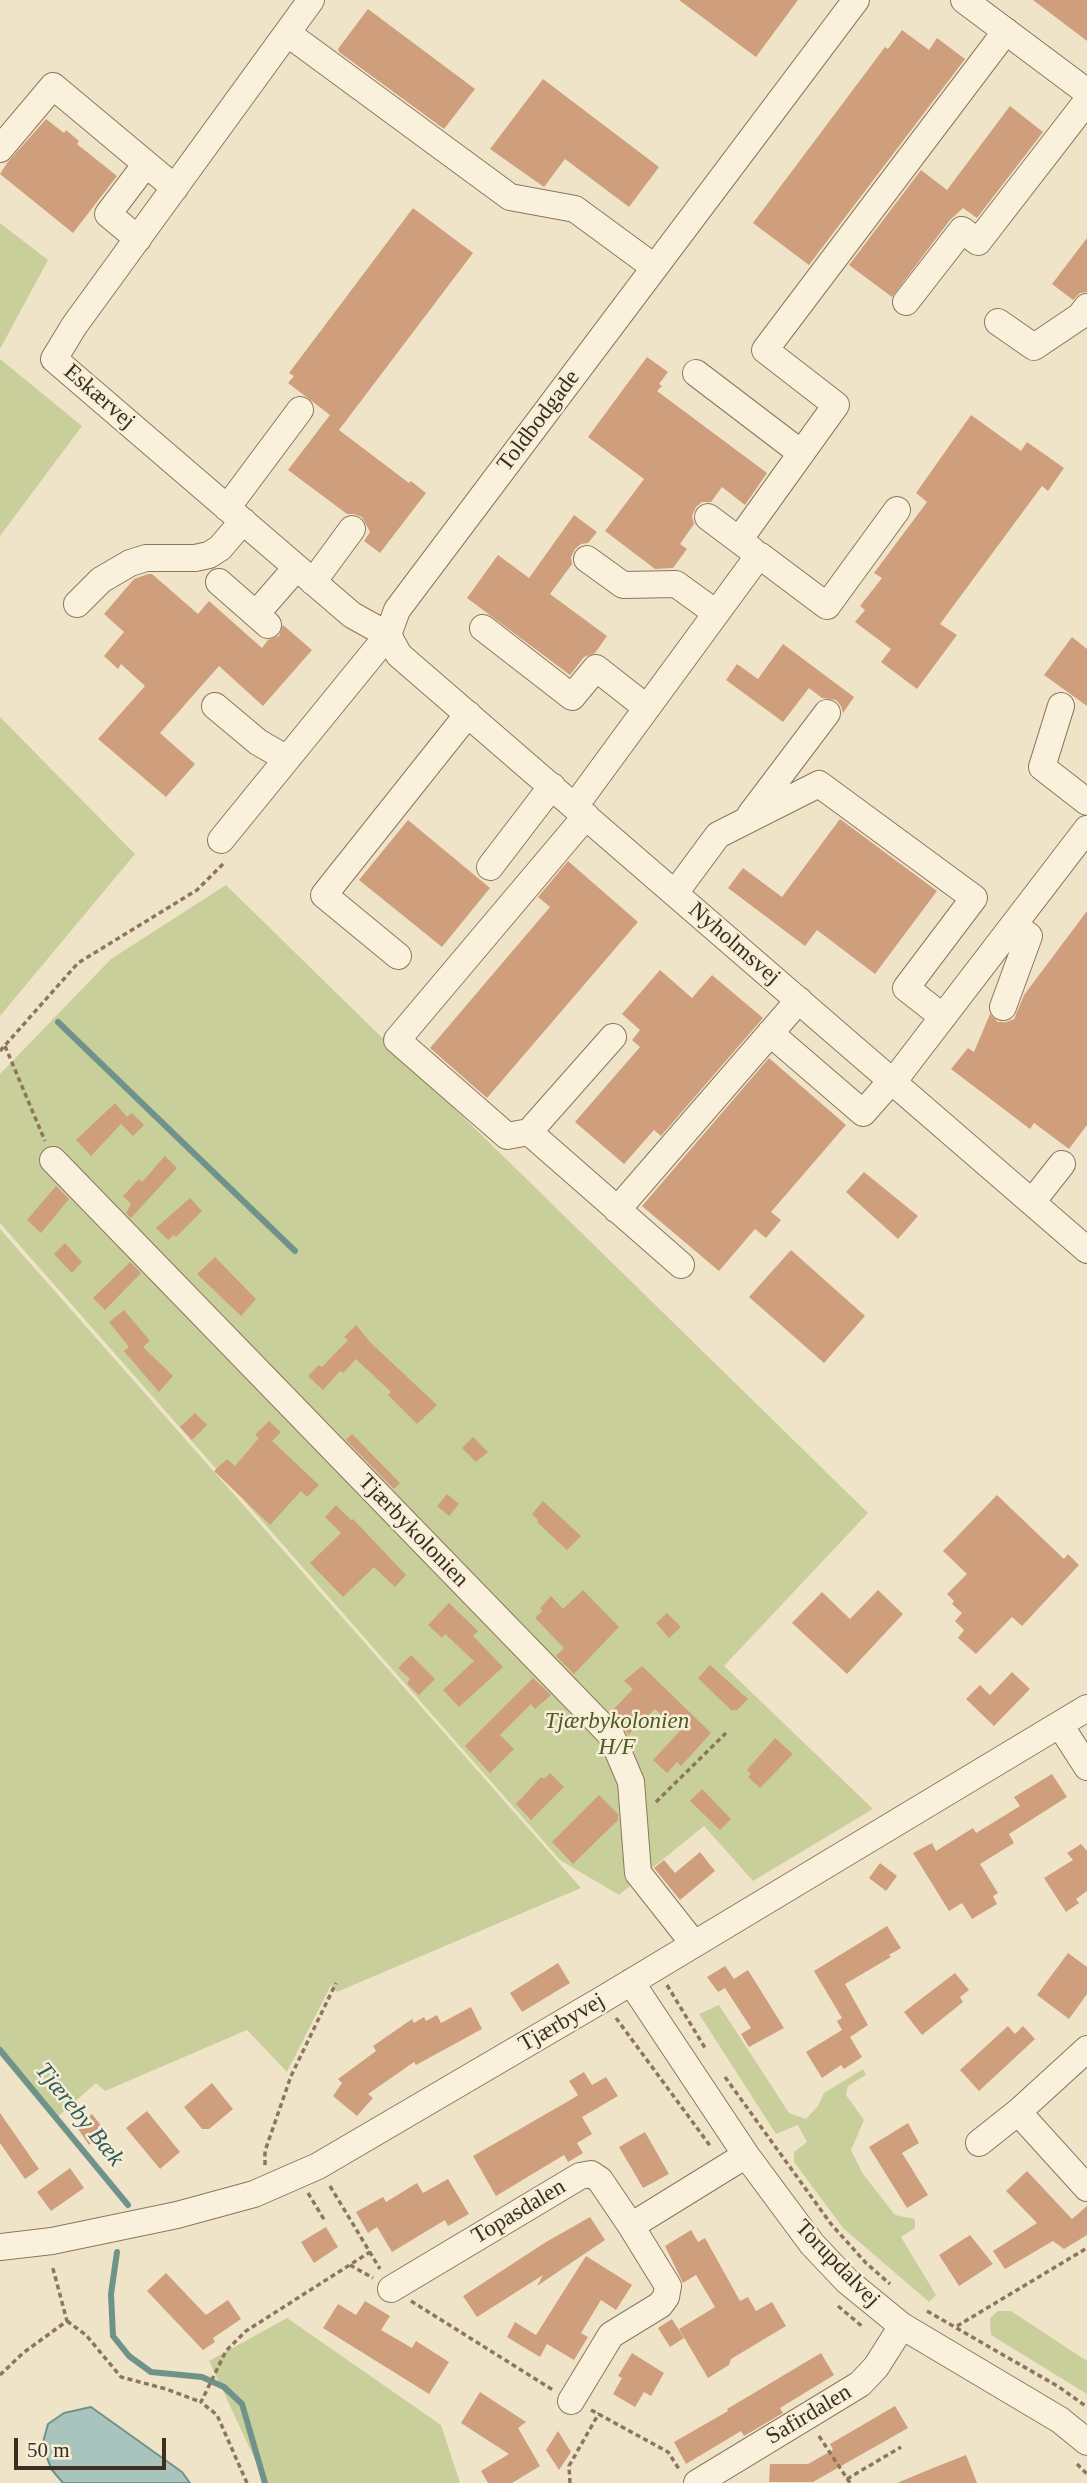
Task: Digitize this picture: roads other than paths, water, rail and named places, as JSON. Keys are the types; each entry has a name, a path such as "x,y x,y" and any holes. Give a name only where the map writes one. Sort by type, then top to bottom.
{"street":[{"name":"Eskærvej","path":"311,0 74,326 54,359 352,615 388,635"},
{"name":"Toldbodgade","path":"221,840 388,635 397,610 856,0"},
{"path":"964,0 1087,92"},
{"path":"612,1037 529,1132 507,1136 397,1040 580,811 647,708 716,614 801,453 836,405 765,350 1006,32"},
{"path":"287,33 510,197 575,209 654,267"},
{"path":"0,149 52,86 175,188"},
{"path":"906,302 962,230 978,242 1087,101"},
{"path":"138,239 108,214 146,164"},
{"path":"998,322 1034,347 1080,316 1087,307"},
{"path":"696,373 801,453"},
{"path":"76,604 101,580 130,563 146,558 195,558 209,555 220,548 235,515 300,410"},
{"path":"708,516 827,606 897,510"},
{"path":"219,582 262,619 352,529"},
{"path":"587,559 623,585 676,584 716,614"},
{"path":"483,628 572,698 596,668 647,708"},
{"name":"Nyholmsvej","path":"388,635 399,655 1086,1247"},
{"path":"215,706 258,742 287,759"},
{"path":"1060,706 1042,766 1087,802"},
{"path":"746,821 827,713"},
{"path":"398,956 324,895 468,714"},
{"path":"675,893 718,835 819,784 974,898 906,988 943,1017"},
{"path":"489,867 552,786"},
{"path":"770,1033 812,1079 863,1113 943,1017 1087,829"},
{"path":"1003,1007 1029,936 1014,925"},
{"path":"617,1210 799,1000"},
{"path":"812,1079 846,1041"},
{"path":"529,1132 681,1265"},
{"name":"Tjærbykolonien","path":"53,1160 611,1735 631,1782 638,1873 694,1944"},
{"path":"1032,1202 1062,1164"},
{"name":"Tjærbyvej","path":"0,2247 46,2241 177,2215 254,2194 307,2171 631,1982 1087,1707"},
{"path":"1060,1725 1087,1767"},
{"name":"Torupdalvej","path":"631,1982 746,2155 812,2244 848,2281 901,2326 1060,2420 1087,2442"},
{"path":"979,2143 1018,2112 1087,2049"},
{"path":"1018,2112 1087,2188"},
{"path":"631,2226 746,2155"},
{"name":"Topasdalen","path":"391,2289 580,2176 591,2174 600,2180 668,2286 666,2297 660,2305 611,2335 571,2401"},
{"name":"Safirdalen","path":"689,2478 806,2416 869,2376 901,2326"}],"water":[{"path":"91,2407 182,2472 190,2483 63,2483 52,2470 42,2446 48,2424 64,2413"}],"waterway":[{"path":"58,1022 295,1251"},
{"name":"Tjæreby Bæk","path":"0,2050 128,2205"},
{"name":"Tjæreby Bæk","path":"117,2252 111,2294 113,2336 129,2356 151,2372 202,2377 224,2387 242,2404 265,2483"}],"park label":[{"name":"Tjærbykolonien H/F","path":"617,1735"}]}
